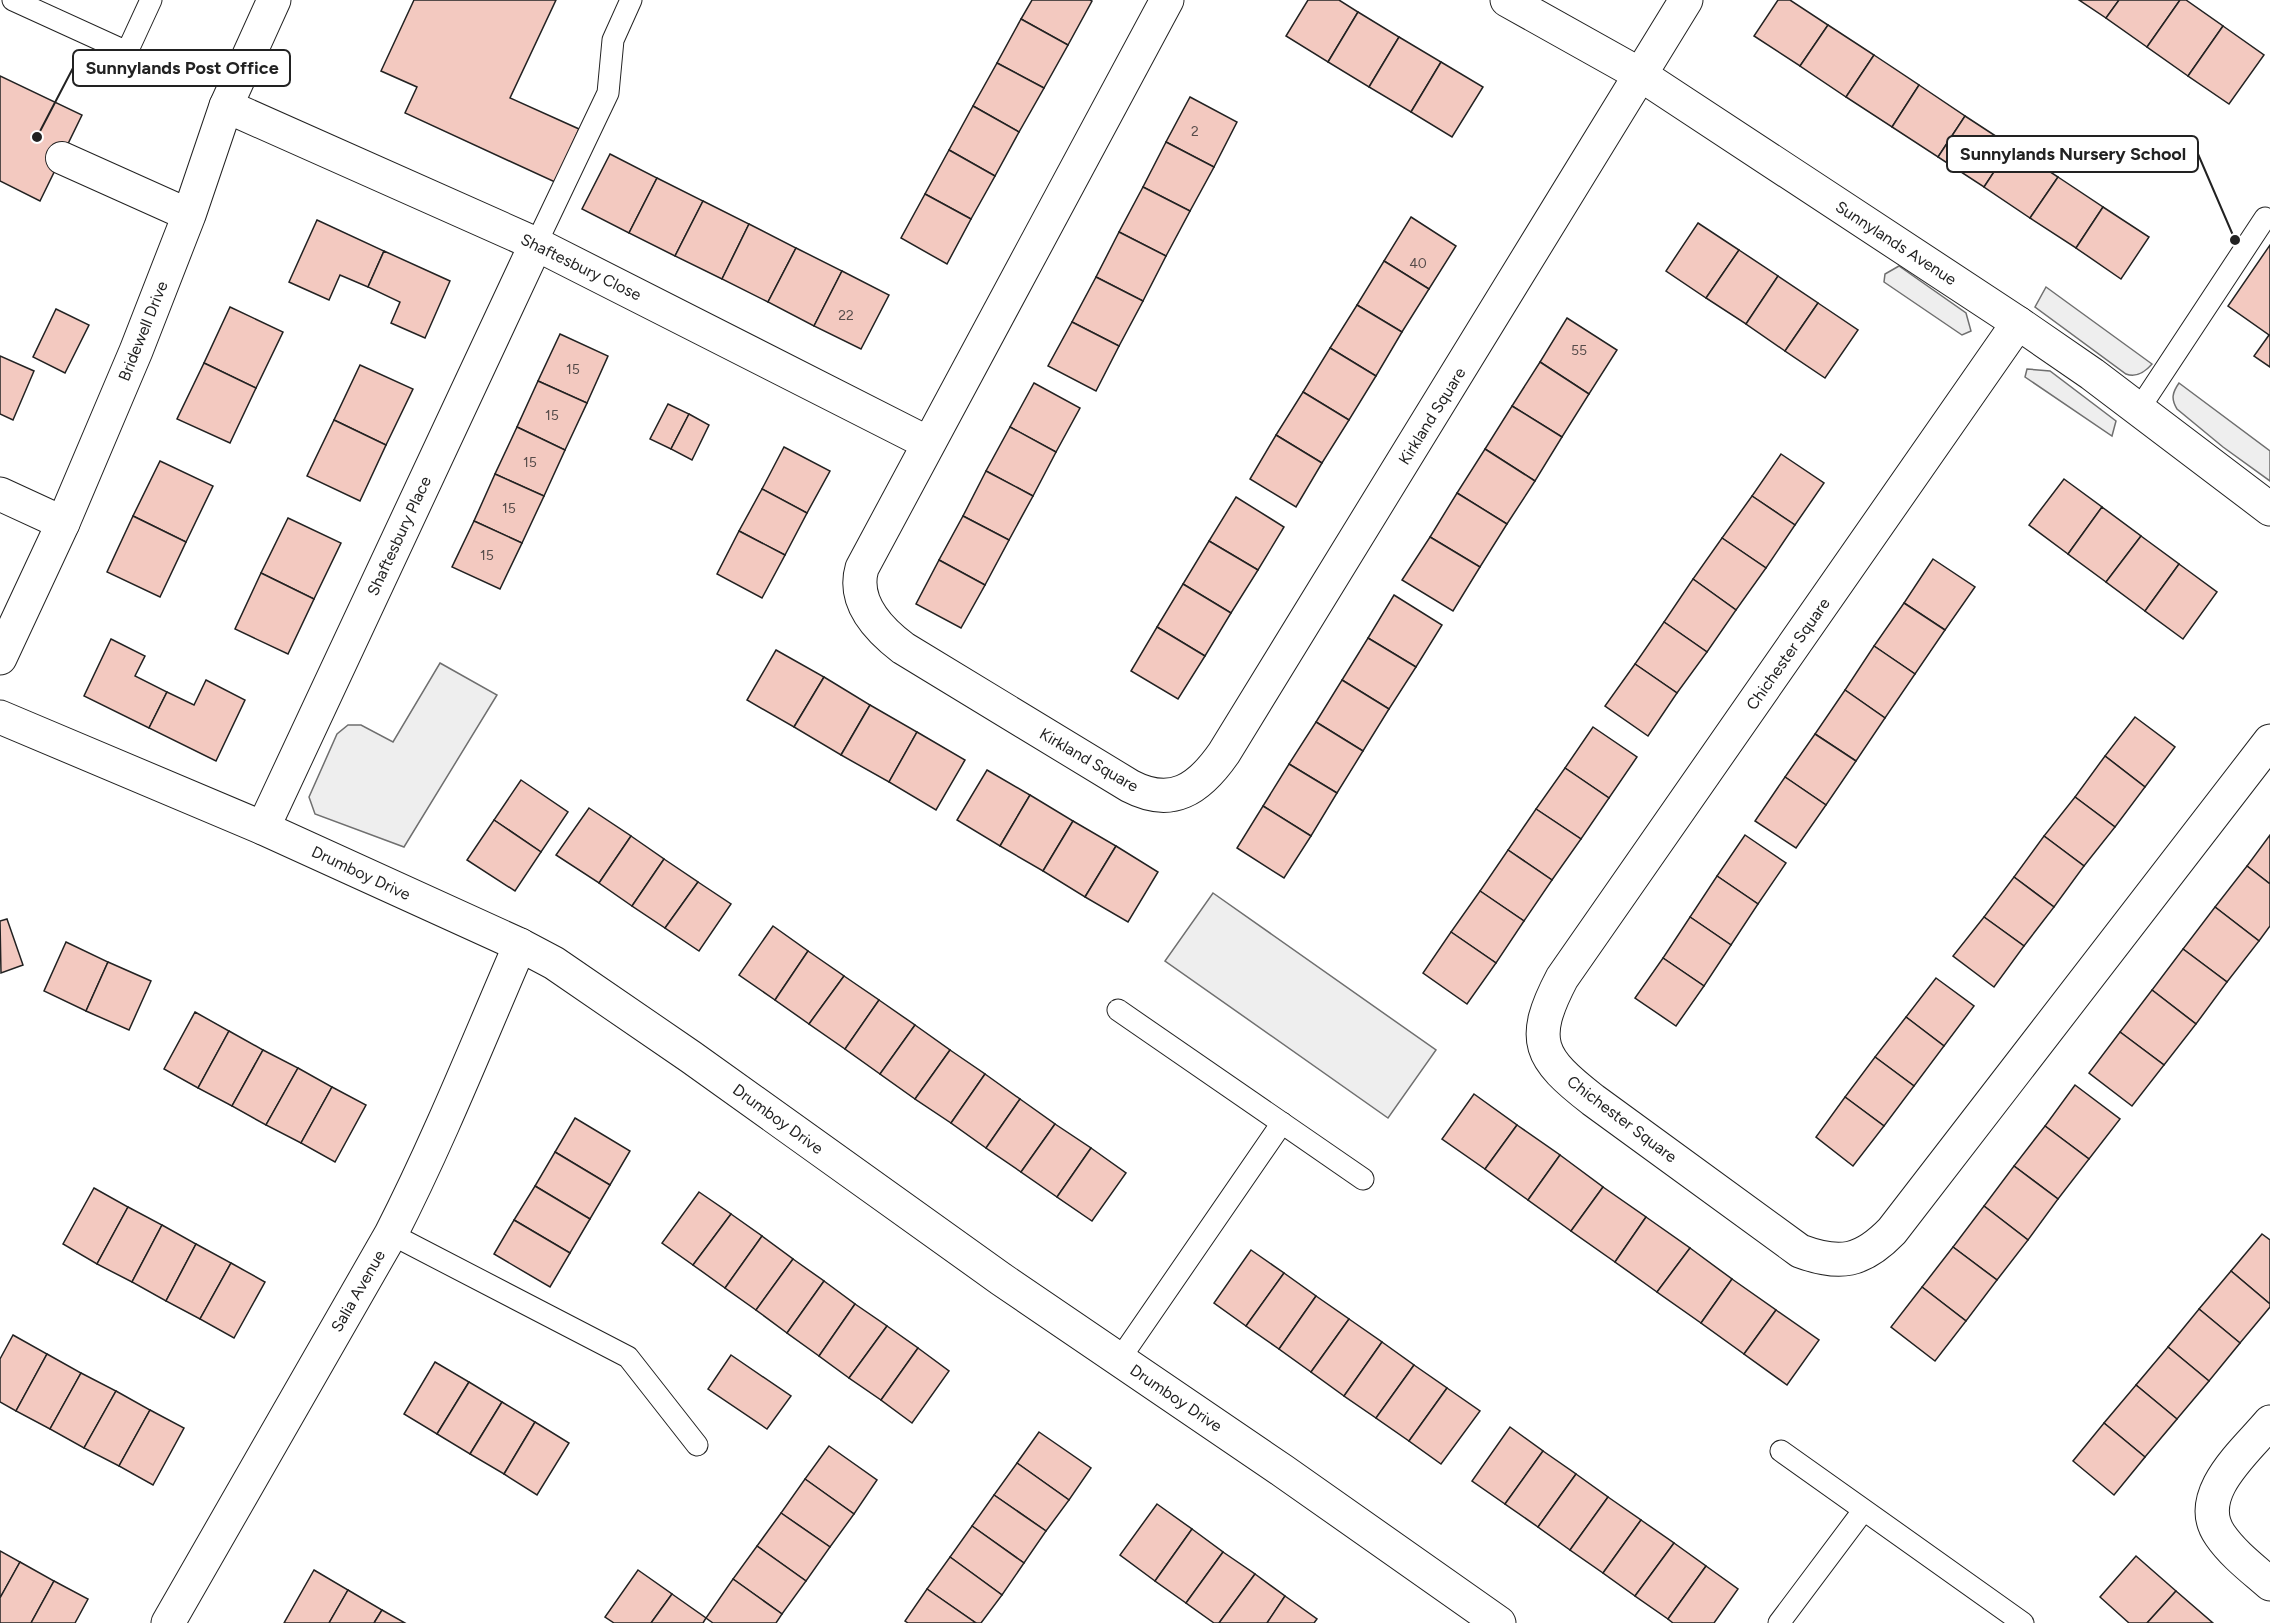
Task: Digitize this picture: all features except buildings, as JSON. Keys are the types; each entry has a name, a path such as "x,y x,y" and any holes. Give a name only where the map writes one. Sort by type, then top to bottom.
{"street":[{"name":"Bridewell Drive","path":"0,658 63,523 136,351 189,215 226,106 274,0"},
{"name":"Kirkland Square","path":"1167,0 928,443 862,568 860,576 861,594 871,616 880,628 903,648 1130,786 1156,796 1171,796 1186,792 1207,774 1224,753 1686,0"},
{"name":"Sunnylands Avenue","path":"1507,0 1641,75 2019,323 2139,409 2270,509"},
{"name":"Shaftesbury Close","path":"226,106 536,244 928,443"},
{"path":"62,158 189,215"},
{"name":"Shaftesbury Place","path":"263,828 536,244"},
{"name":"Chichester Square","path":"2019,323 1562,978 1545,1013 1542,1029 1542,1038 1550,1059 1565,1077 1586,1094 1800,1251 1834,1261 1858,1256 1875,1246 1892,1231 2270,741"},
{"path":"0,494 63,523"},
{"name":"Drumboy Drive","path":"0,717 263,828 520,945 554,963 691,1057 1001,1279 1283,1471 1499,1623"},
{"name":"Salia Avenue","path":"168,1623 391,1234 422,1173 520,945"},
{"path":"2270,1422 2220,1483 2213,1496 2211,1508 2213,1522 2221,1536 2270,1584"}],"lane":[{"path":"13,0 127,52 151,0"},
{"path":"536,244 608,93 613,40 631,0"},
{"path":"2139,409 2265,219"},
{"path":"1118,1010 1363,1179"},
{"path":"1119,1360 1282,1123"},
{"path":"391,1234 628,1357 697,1445"},
{"path":"1781,1451 2023,1623"},
{"path":"1779,1623 1863,1511"}],"shaded area":[{"path":"1899,266 1966,313 1971,331 1962,335 1884,282 1885,274"},
{"path":"2046,287 2152,364 2141,373 2126,374 2035,307"},
{"path":"2027,369 2050,371 2116,421 2112,436 2025,377"},
{"path":"2179,383 2270,451 2270,481 2223,447 2177,409 2173,396"},
{"path":"440,663 497,695 404,847 315,814 309,797 337,734 348,725 361,725 393,742"},
{"path":"1213,893 1436,1050 1388,1118 1165,961"}],"place":[{"name":"Sunnylands Post Office","path":"37,137"},
{"name":"Sunnylands Nursery School","path":"2235,240"}]}
